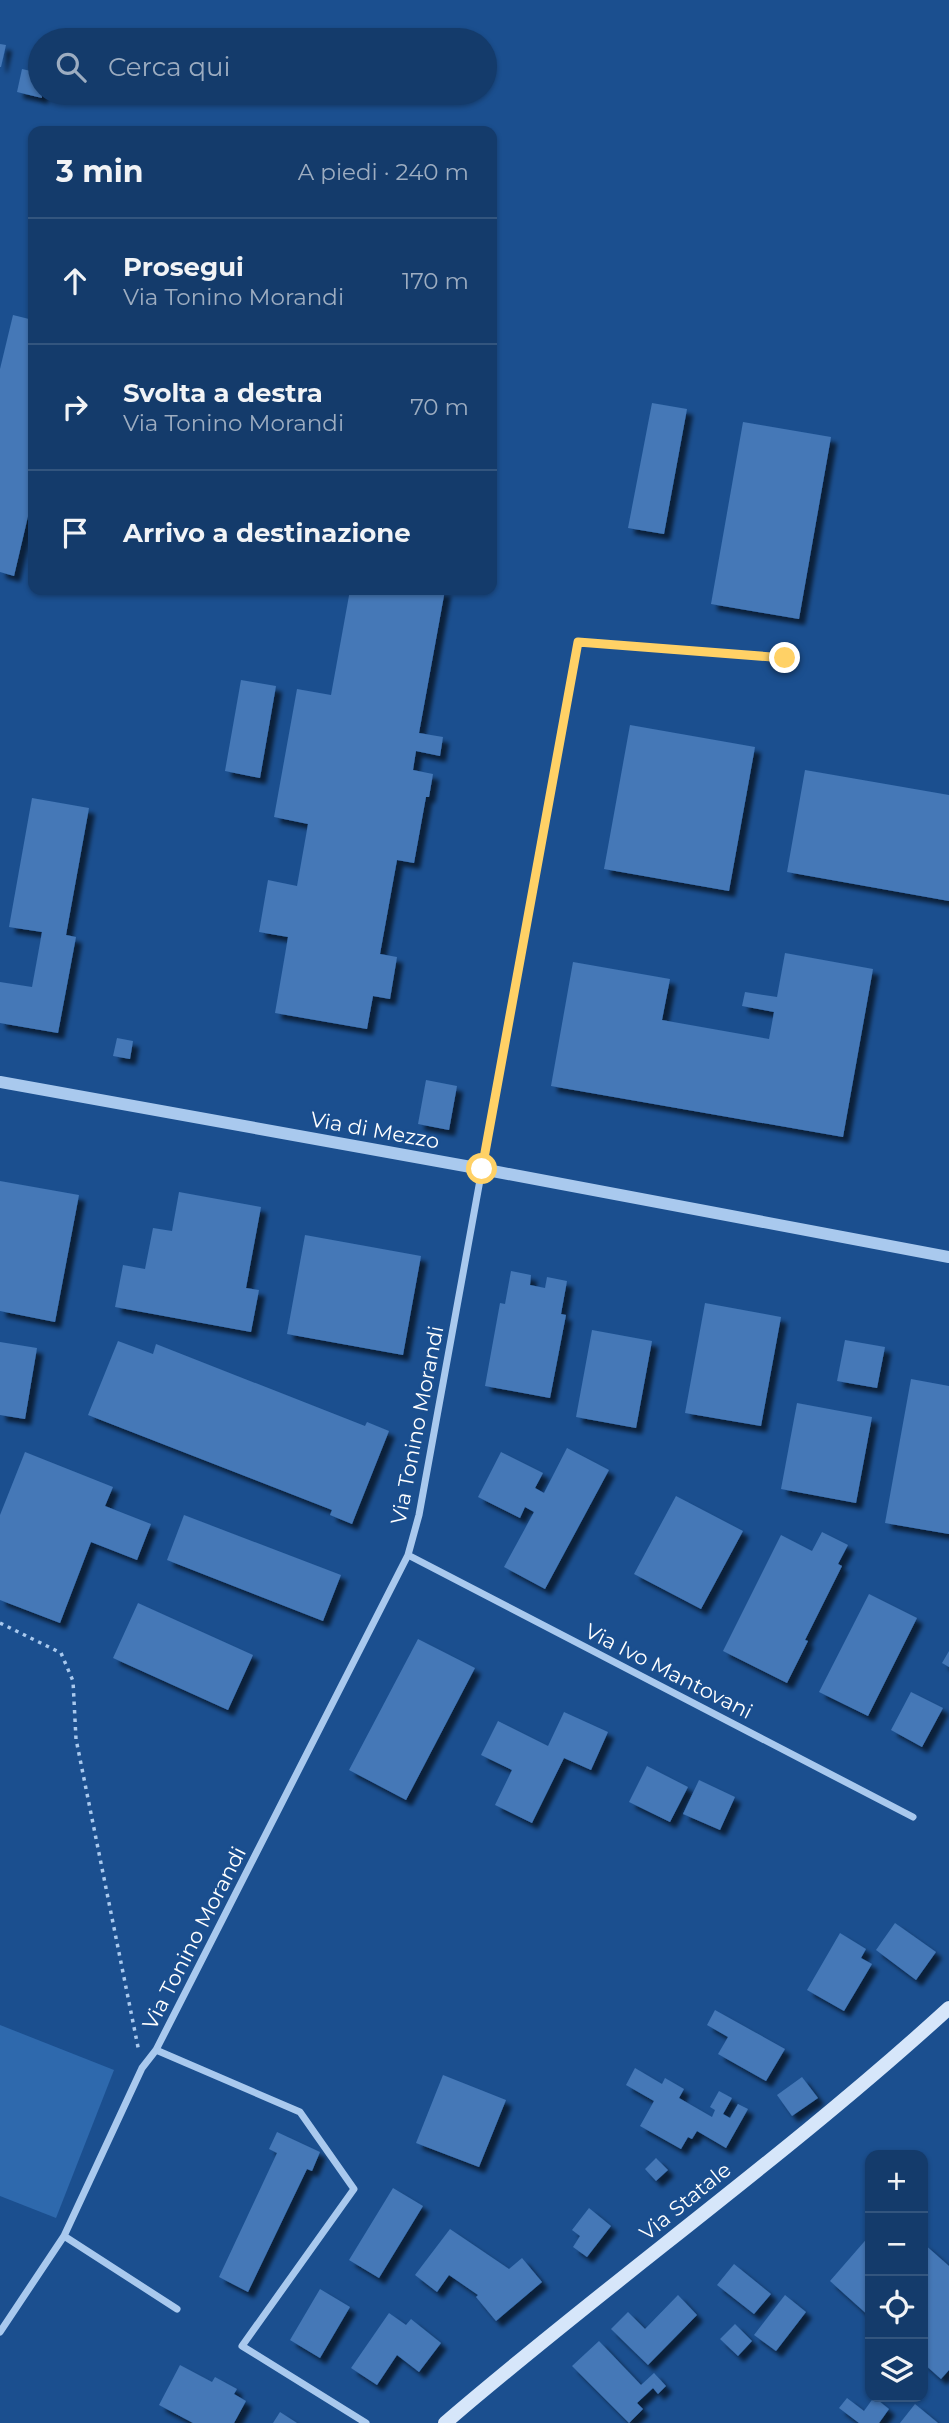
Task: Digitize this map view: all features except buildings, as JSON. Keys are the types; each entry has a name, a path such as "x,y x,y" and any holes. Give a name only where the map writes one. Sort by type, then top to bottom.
{"main road":[{"name":"Via Statale","path":"445,2423 499,2376 678,2235 896,2056 949,2008"}],"street":[{"name":"Via Tonino Morandi","path":"0,2332 64,2236 142,2068 156,2050 408,1555 419,1515 578,642 785,658"},
{"name":"Via di Mezzo","path":"0,1082 949,1257"},
{"name":"Via Ivo Mantovani","path":"408,1555 913,1818"},
{"path":"156,2050 300,2112 354,2189 242,2346 366,2423"},
{"path":"64,2236 177,2309"}],"path":[{"path":"0,1623 61,1653 73,1681 76,1739 142,2068"}],"shaded area":[{"path":"0,2025 114,2070 56,2218 0,2196"}],"route":[{"path":"482,1169 578,642 785,658"}]}
